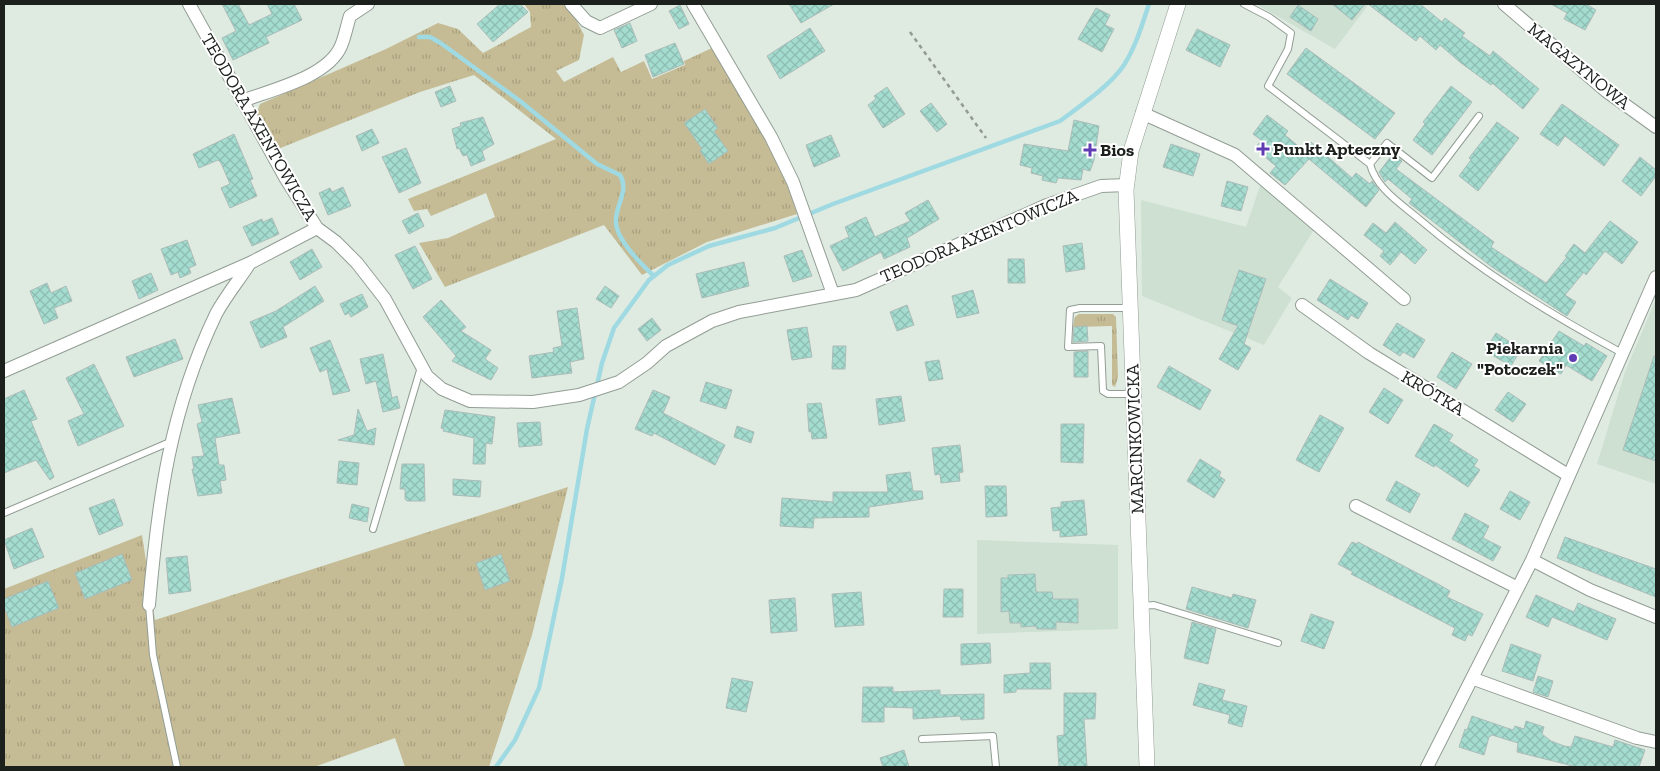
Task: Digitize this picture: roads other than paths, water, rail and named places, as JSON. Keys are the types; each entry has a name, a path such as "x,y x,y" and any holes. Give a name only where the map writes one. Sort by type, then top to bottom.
{"street":[{"name":"TEODORA AXENTOWICZA","path":"189,4 286,179 317,228 336,242 357,263 385,299 427,376 442,389 470,401 533,402 583,394 619,382 647,363 666,346 712,321 739,312 856,290 1082,191 1101,186 1127,185"},
{"path":"242,101 310,75 330,62 341,47 350,16 368,4"},
{"path":"571,4 586,21 600,28 652,4"},
{"path":"693,4 771,137 793,182 833,294"},
{"name":"MARCINKOWICKA","path":"1147,767 1127,185 1131,151 1178,4"},
{"name":"MAGAZYNOWA","path":"1504,4 1606,91 1656,127"},
{"path":"1142,113 1235,155 1404,299"},
{"path":"4,371 250,264 317,228"},
{"path":"148,605 160,490 170,442 189,375 217,312 250,264"},
{"path":"1427,767 1474,679 1532,560 1656,277"},
{"name":"KRÓTKA","path":"1302,306 1369,353 1568,475"},
{"path":"1356,506 1518,588"},
{"path":"1532,560 1590,590 1656,617"},
{"path":"1474,679 1637,738 1656,742"}],"lane":[{"path":"1244,4 1269,17 1291,33 1288,49 1268,86 1370,164 1373,177 1391,196 1480,268 1522,296 1622,353"},
{"path":"1370,164 1387,143 1432,178 1479,116"},
{"path":"1131,308 1080,308 1070,310 1068,347 1101,346 1103,391 1108,394 1134,394"},
{"path":"374,529 421,366"},
{"path":"4,513 170,442"},
{"path":"148,605 152,655 177,767"},
{"path":"1141,606 1154,605 1278,643"},
{"path":"922,739 993,736 996,767"}],"waterway":[{"path":"496,767 515,740 539,688 562,578 587,429 602,363 614,328 649,280 668,265 709,246 775,228 833,204 1060,121 1103,88 1118,73 1135,43 1149,4"},
{"path":"419,37 430,37 442,44 520,101 597,164 620,175 623,191 616,219 619,234 629,250 654,276"}],"place":[{"name":"Punkt Apteczny","path":"1263,149"},
{"name":"Bios","path":"1090,150"},
{"name":"Piekarnia \"Potoczek\"","path":"1573,358"}]}
